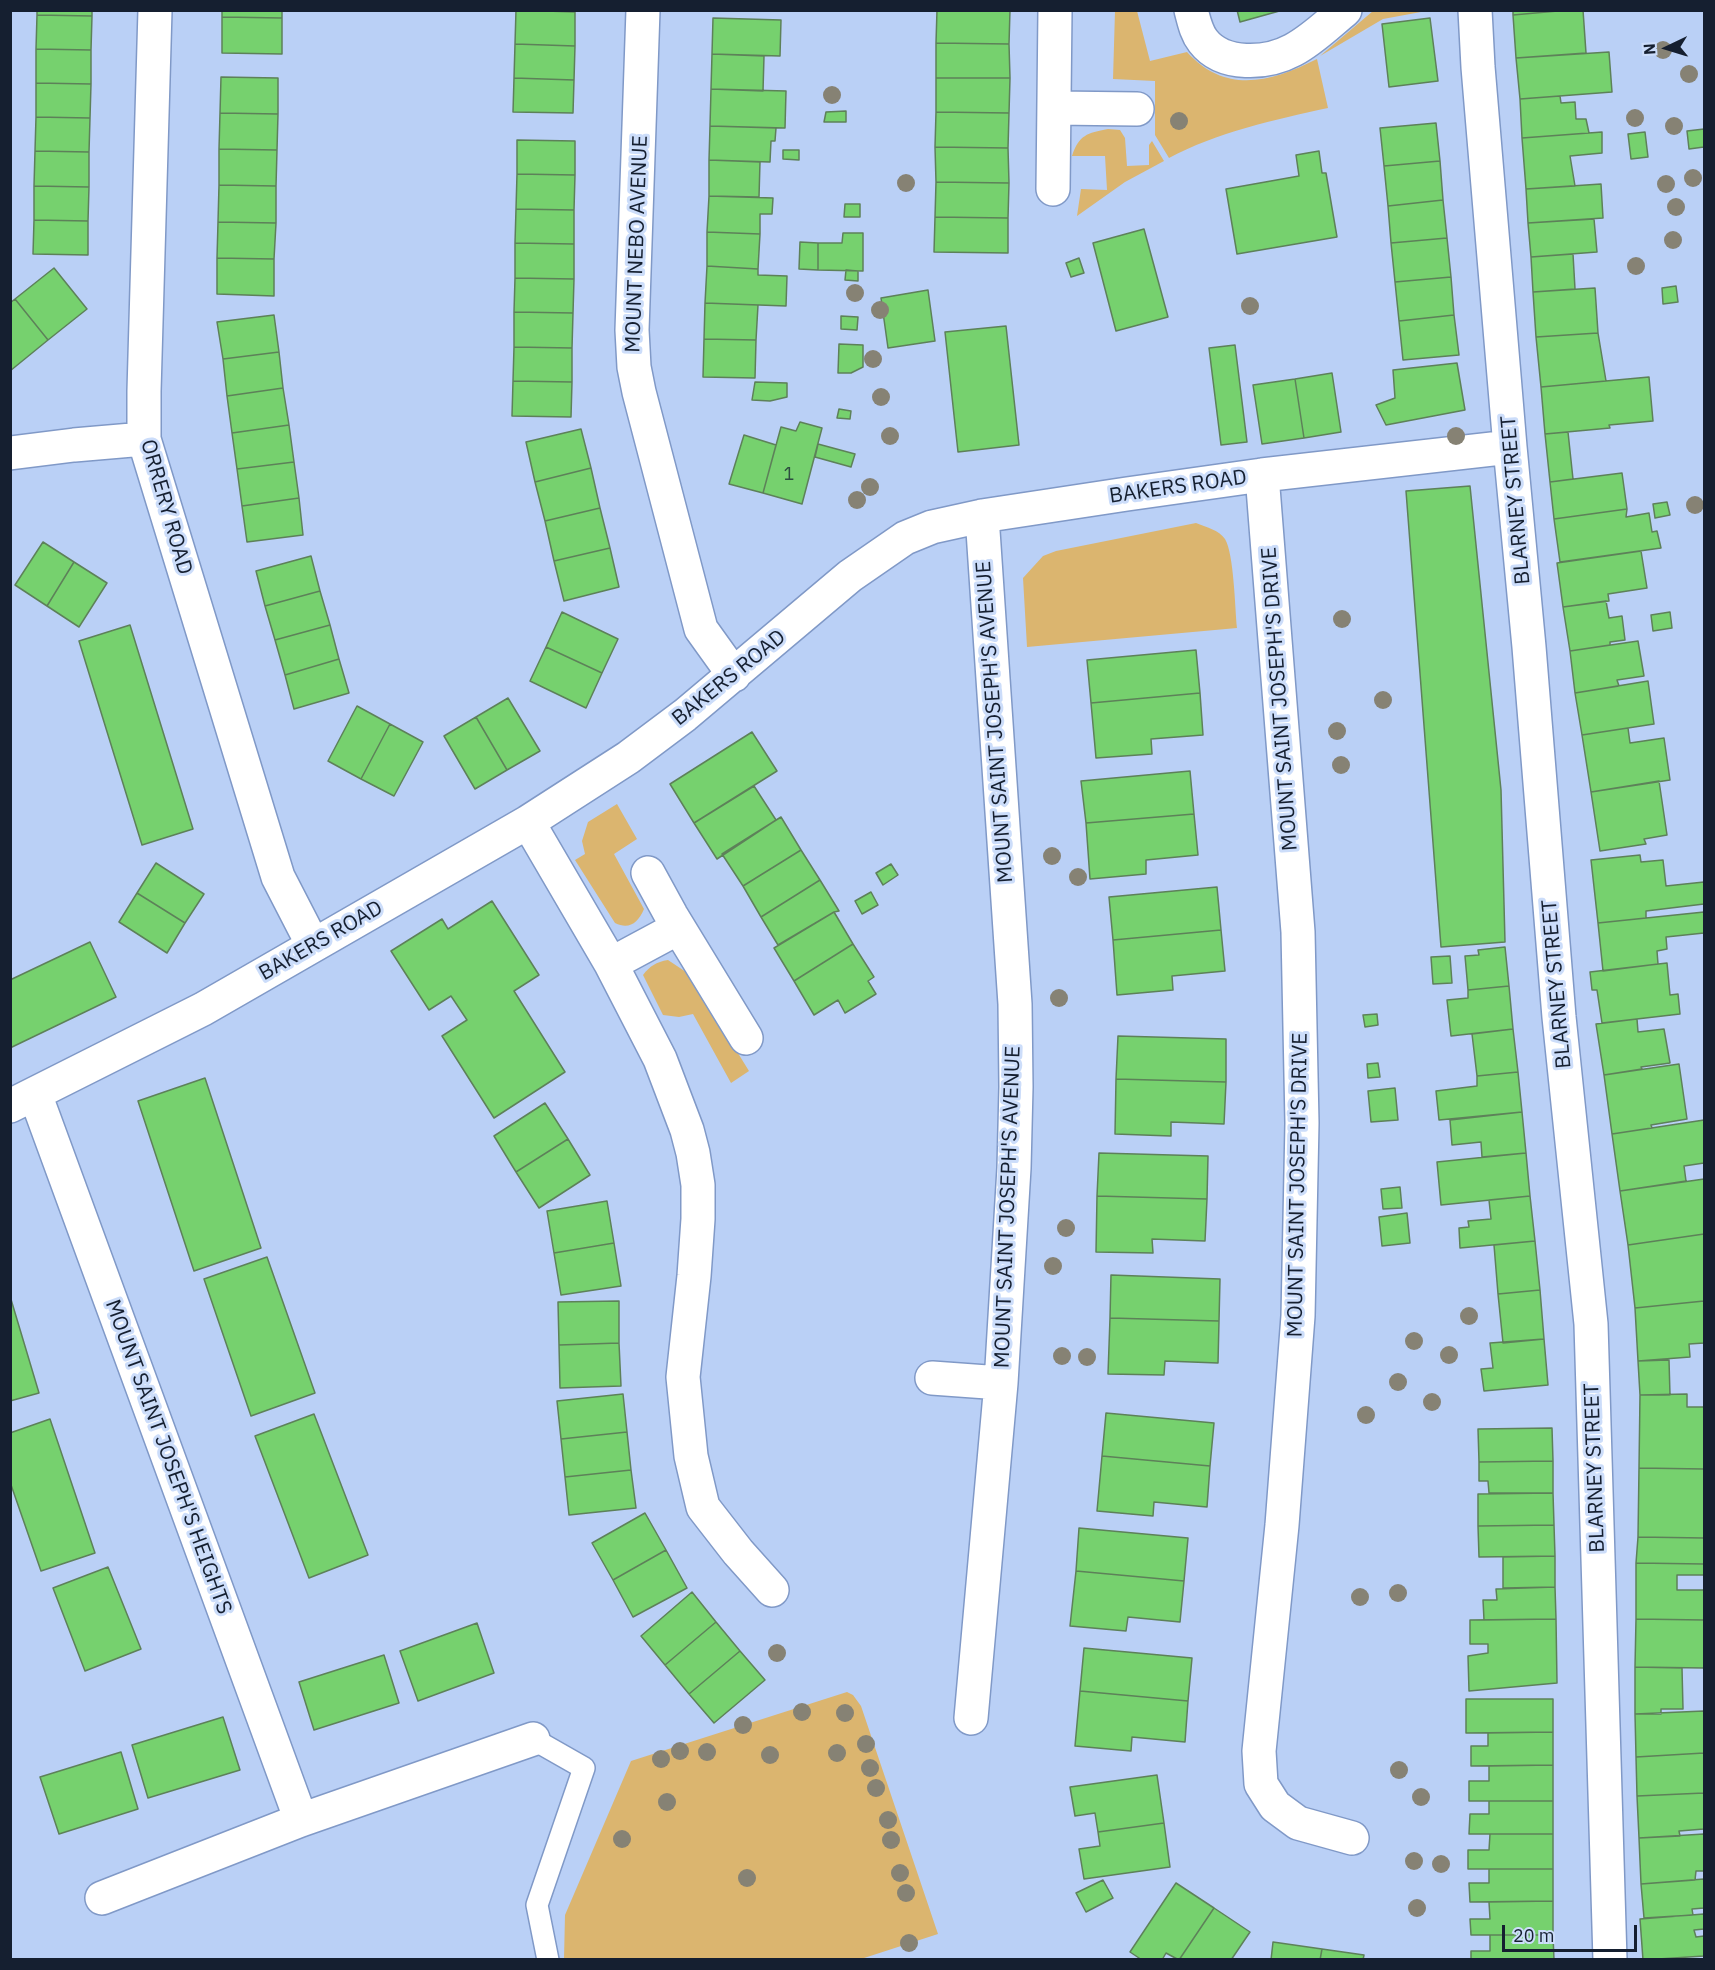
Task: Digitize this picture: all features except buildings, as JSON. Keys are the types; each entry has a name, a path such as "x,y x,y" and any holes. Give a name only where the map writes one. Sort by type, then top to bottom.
{"street":[{"name":"ORRERY ROAD","path":"155,10 144,439 278,877 313,945"},
{"name":"MOUNT NEBO AVENUE","path":"643,10 632,330 634,367 701,629 734,675"},
{"path":"1053,189 1055,10"},
{"path":"1191,10 1196,28 1210,48 1236,59 1256,62 1293,51 1345,10"},
{"name":"BLARNEY STREET","path":"1475,10 1559,1017 1591,1324 1610,1959"},
{"path":"1054,108 1137,109"},
{"path":"10,453 144,439"},
{"name":"BAKERS ROAD","path":"23,1100 203,1009 528,822 629,757 734,675 850,576 905,538 932,527 981,516 1262,475 1510,447"},
{"name":"MOUNT SAINT JOSEPH'S DRIVE","path":"1262,475 1298,932 1302,1028 1302,1123 1298,1316 1282,1525 1259,1750 1261,1784 1275,1806 1298,1823 1352,1838"},
{"name":"MOUNT SAINT JOSEPH'S AVENUE","path":"971,1718 1001,1383 1014,1168 1016,1087 1015,1004 981,516"},
{"path":"528,822 611,964 660,1059 687,1130 698,1185 698,1219 683,1377 691,1456 703,1507 738,1552 772,1590"},
{"path":"648,873 678,928 746,1038"},
{"path":"611,964 678,928"},
{"name":"MOUNT SAINT JOSEPH'S HEIGHTS","path":"23,1100 301,1820"},
{"path":"932,1378 1001,1383"},
{"path":"102,1898 301,1820 533,1739"}],"lane":[{"path":"533,1739 584,1768 537,1905 548,1959"}],"shaded area":[{"path":"1421,10 1421,12 1383,19 1320,56 1373,11"},
{"path":"1115,11 1137,11 1150,61 1187,52 1202,66 1217,74 1233,79 1249,80 1283,74 1317,59 1328,108 1226,134 1169,158 1155,135 1155,81 1113,79"},
{"path":"1108,129 1120,130 1125,138 1127,166 1149,165 1149,145 1152,141 1164,161 1125,182 1077,216 1081,189 1107,190 1105,156 1072,156 1078,143 1085,136"},
{"path":"1196,523 1219,533 1228,546 1237,628 1027,647 1023,578 1043,556 1056,551"},
{"path":"617,804 637,839 614,854 644,909 636,921 625,926 615,923 575,860 585,854 582,841 588,822"},
{"path":"668,960 689,974 749,1071 731,1083 693,1014 679,1017 663,1015 643,975 654,965"},
{"path":"847,1692 853,1695 861,1706 938,1934 861,1959 564,1959 565,1915 631,1761"}]}
